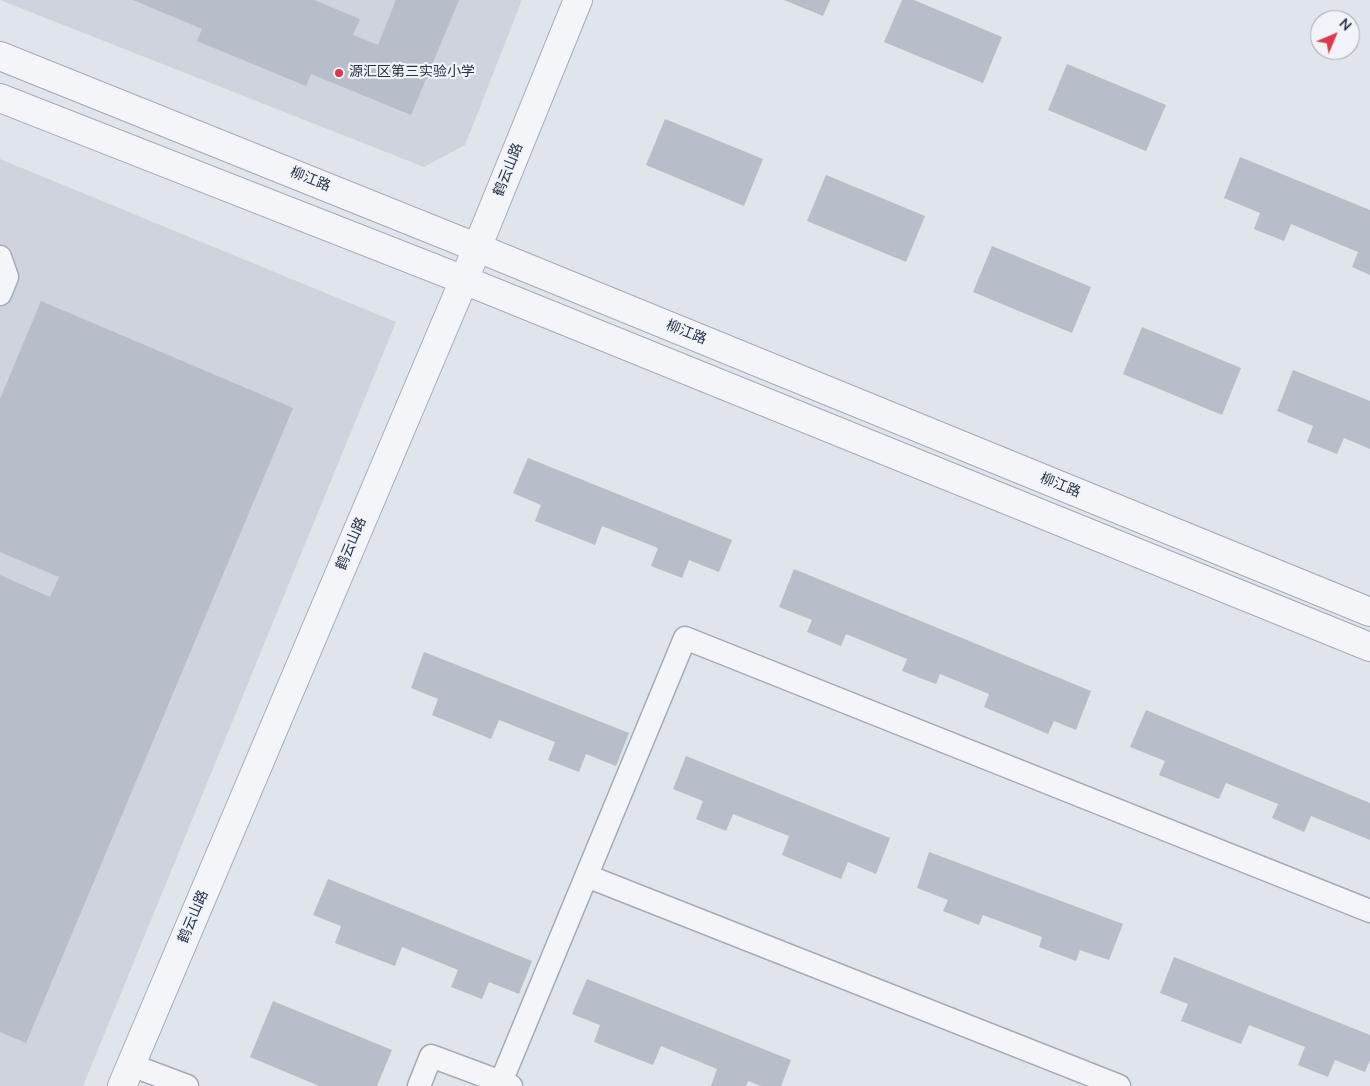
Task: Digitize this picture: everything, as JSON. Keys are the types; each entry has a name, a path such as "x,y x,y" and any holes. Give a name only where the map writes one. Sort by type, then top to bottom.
{"street":[{"name":"鹤云山路","path":"126,1076 478,248 578,0"},
{"name":"柳江路","path":"0,56 478,248 1370,612"},
{"path":"0,98 464,280 1370,647"},
{"path":"0,257 7,278 0,294"},
{"path":"419,1086 432,1056 506,1084 587,876 685,638 1370,911"},
{"path":"587,876 1119,1086"},
{"path":"126,1076 187,1086"}],"shaded area":[{"name":"源汇区第三实验小学","path":"0,0 522,0 465,145 424,167"},
{"path":"0,159 396,322 83,1086 0,1086"}],"building":[{"path":"133,0 314,0 360,19 353,35 378,45 396,0 459,0 411,115 311,74 306,86 197,41 202,29"},
{"path":"784,0 830,0 823,16"},
{"path":"902,0 914,0 1002,37 983,83 884,42"},
{"path":"1067,64 1166,105 1146,151 1048,110"},
{"path":"665,119 763,159 744,206 646,165"},
{"path":"1240,157 1370,210 1370,275 1352,267 1358,252 1291,224 1284,241 1254,229 1260,213 1224,198"},
{"path":"826,175 925,216 906,262 807,221"},
{"path":"992,246 1091,287 1072,333 973,292"},
{"path":"41,301 293,408 26,1043 0,1032 0,575 50,597 59,577 0,552 0,399"},
{"path":"1142,327 1241,368 1222,415 1123,374"},
{"path":"1293,370 1370,401 1370,449 1344,438 1337,454 1307,442 1313,426 1277,411"},
{"path":"528,458 732,540 719,572 689,560 682,578 651,566 658,548 602,526 595,545 535,521 541,505 513,493"},
{"path":"794,569 1091,691 1076,730 1054,721 1048,734 984,707 989,694 940,674 936,684 902,671 907,659 846,634 841,646 807,632 812,620 779,607"},
{"path":"424,652 629,733 616,766 586,754 579,772 548,760 555,742 499,720 491,739 432,715 438,699 411,688"},
{"path":"1146,710 1370,803 1370,840 1311,816 1304,832 1272,818 1278,804 1226,783 1219,799 1159,775 1165,761 1130,747"},
{"path":"686,756 890,838 876,874 848,862 841,879 782,855 789,836 733,814 726,831 696,819 703,801 673,789"},
{"path":"929,852 1123,924 1109,960 1080,950 1076,961 1039,947 1042,937 983,915 979,925 943,911 948,900 917,888"},
{"path":"328,879 532,961 519,994 489,982 482,999 451,987 458,970 402,947 395,966 335,943 341,926 313,915"},
{"path":"1174,957 1370,1035 1370,1060 1365,1072 1335,1060 1328,1077 1298,1065 1305,1047 1249,1025 1241,1044 1181,1021 1188,1004 1160,993"},
{"path":"587,979 791,1060 781,1086 761,1086 748,1081 746,1086 711,1086 717,1069 661,1046 653,1065 594,1042 600,1025 572,1014"},
{"path":"273,1001 392,1050 377,1086 319,1086 250,1057"}],"place":[{"name":"源汇区第三实验小学","path":"339,73"}]}
